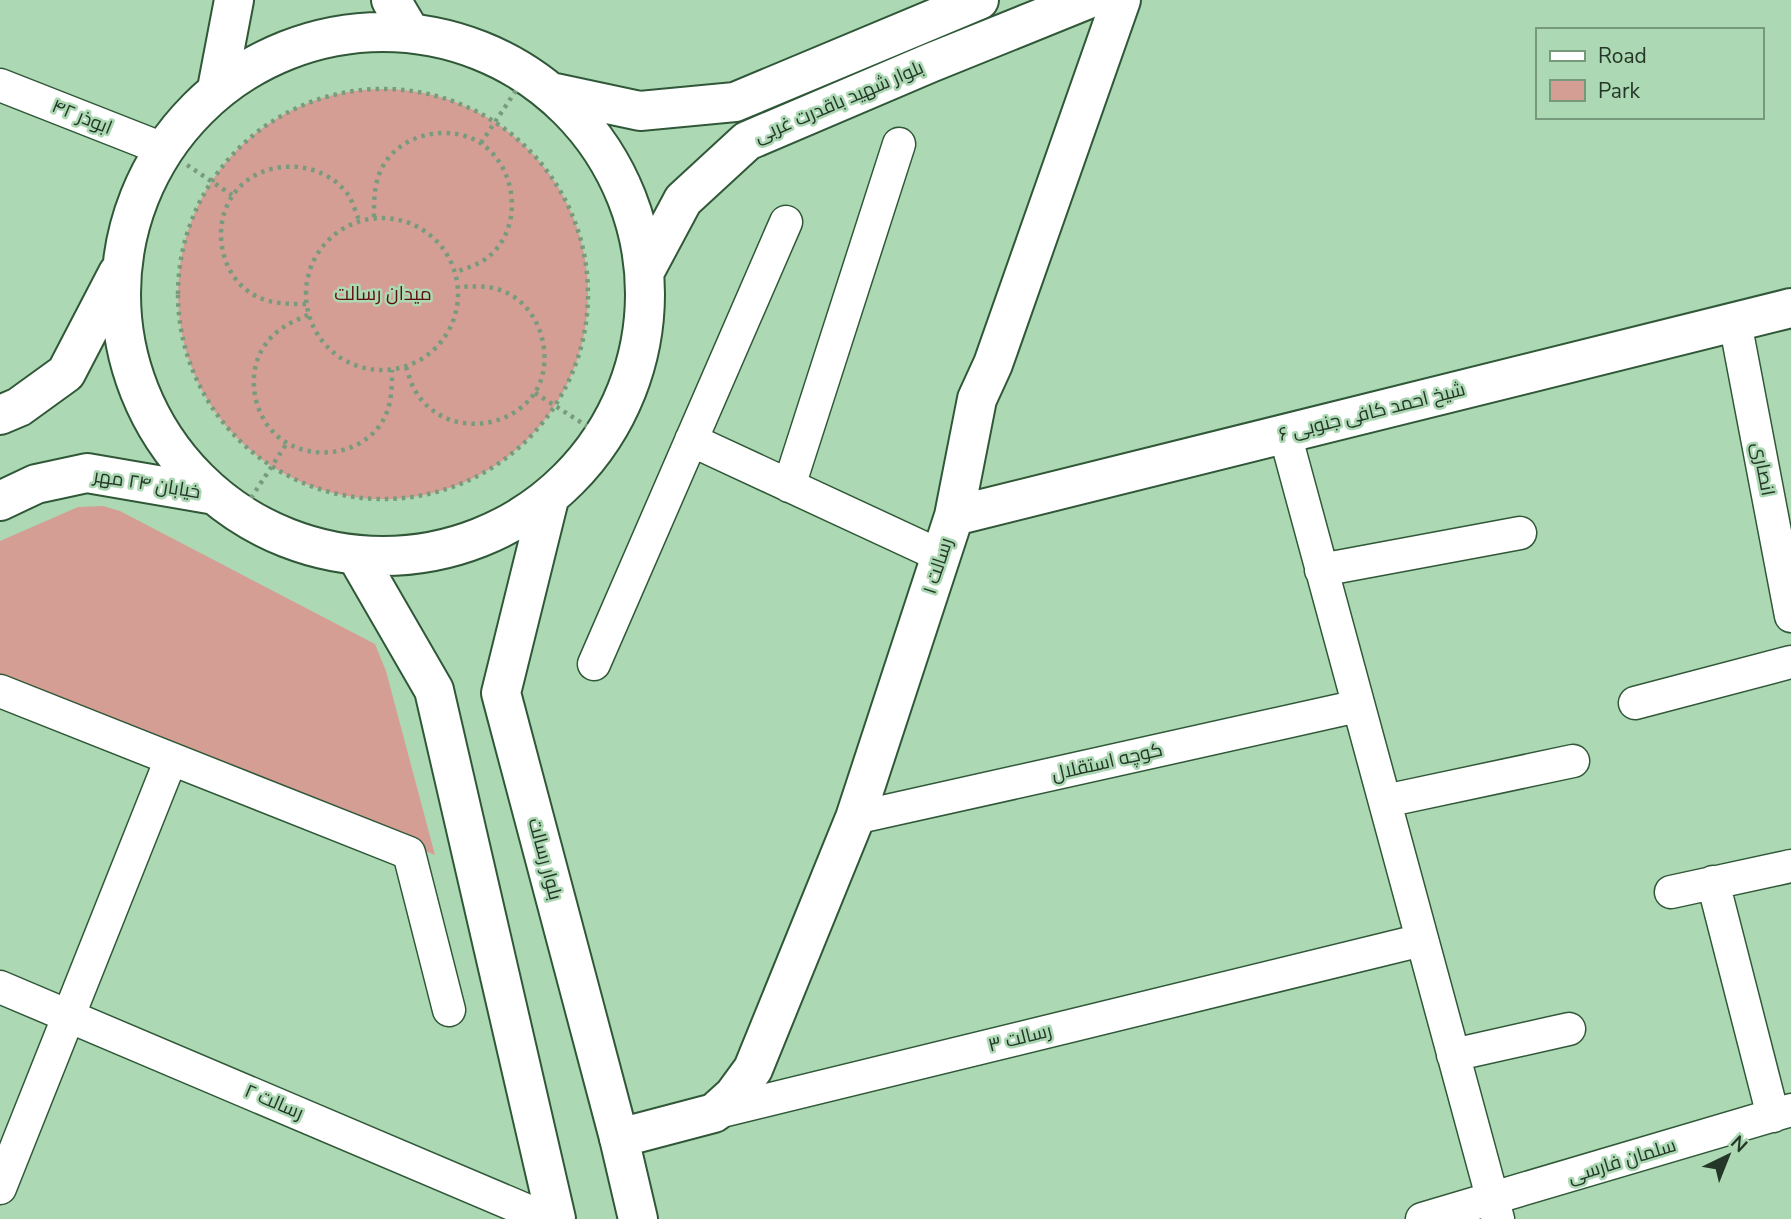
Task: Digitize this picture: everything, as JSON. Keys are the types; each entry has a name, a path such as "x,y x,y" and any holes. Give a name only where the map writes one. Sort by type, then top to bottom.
{"main road":[{"path":"218,89 234,0"},
{"name":"بلوار شهید باقدرت غربی","path":"539,83 640,111 735,102 979,0"},
{"name":"بلوار شهید باقدرت غربی","path":"645,271 683,200 747,141 1086,0"},
{"name":"رسالت ۱","path":"714,1113 734,1095 754,1069 855,818 954,516 977,399 993,364 1121,0"},
{"path":"401,16 442,37 471,46 539,83 587,129 616,172 635,220 645,271 646,314 639,357 625,399 604,437 579,470 549,499 506,527 458,546 407,556 356,555 325,550 267,529 228,504 179,458 150,415 131,367 121,317 122,265 135,205 147,176 163,149 188,117 218,89 260,61 308,41 359,32 401,16"},
{"path":"0,415 19,407 66,373 122,265"},
{"name":"شیخ احمد کافی جنوبی ۶","path":"954,516 1791,308"},
{"name":"خیابان ۲۴ مهر","path":"0,501 36,484 87,473 228,504"},
{"name":"بلوار رسالت","path":"549,499 500,693 619,1138 638,1219"},
{"path":"356,555 434,690 556,1219"},
{"name":"رسالت ۳","path":"619,1138 714,1113"}],"street":[{"name":"ابوذر ۴۲","path":"0,85 163,149"},
{"path":"789,486 899,144"},
{"path":"594,664 786,222"},
{"name":"انصاری","path":"1735,322 1791,616"},
{"path":"1284,434 1495,1209"},
{"path":"691,440 941,556"},
{"path":"1321,570 1520,533"},
{"path":"1635,703 1791,662"},
{"path":"0,691 409,853 449,1010"},
{"name":"کوچه استقلال","path":"855,818 1358,706"},
{"path":"0,1188 171,759"},
{"path":"1385,801 1573,761"},
{"path":"1671,892 1791,866"},
{"path":"1713,882 1782,1113"},
{"name":"رسالت ۳","path":"714,1113 1422,940"},
{"name":"رسالت ۲","path":"0,986 547,1219"},
{"path":"1454,1055 1569,1028"},
{"name":"سلمان فارسی","path":"1422,1219 1495,1209 1782,1113"}],"path":[{"path":"481,144 495,123 539,83"},
{"path":"364,89 404,89 444,97 481,113 495,123 514,136 543,165 565,199 581,236 588,275 588,316 579,355 564,393 541,426 512,454 479,476 442,491 402,498 362,498 322,490 285,474 252,451 223,422 201,388 186,351 178,312 179,271 187,232 203,195 225,161 254,133 287,111 325,97 364,89"},
{"path":"374,218 374,190 384,164 403,145 428,134 456,134 481,144 501,163 512,189 512,216 501,242 482,261 456,272"},
{"path":"163,149 233,195"},
{"path":"306,304 278,304 252,294 232,274 221,249 222,221 233,195 252,177 277,166 304,167 329,177 348,195 359,220"},
{"path":"374,218 401,219 425,230 444,248 456,272 459,287 457,312 447,336 429,355 406,367 393,370 365,369 340,358 320,339 308,315 306,304 307,278 317,252 335,233 359,220 374,218"},
{"path":"406,367 416,393 436,413 462,424 490,424 516,412 535,393 544,367 544,339 532,314 512,295 486,285 459,287"},
{"path":"308,315 283,326 264,346 254,372 255,399 266,424 287,443 312,453 339,452 363,442 382,423 392,397 393,370"},
{"path":"535,393 604,437"},
{"path":"228,504 272,465 287,443"}],"green space":[{"name":"میدان رسالت","path":"383,89 423,93 461,105 497,124 528,149 553,180 572,216 584,254 588,294 584,334 572,372 553,408 528,439 497,464 461,483 423,495 383,499 343,495 305,483 269,464 238,439 213,408 194,372 182,334 178,294 182,254 194,216 213,180 238,149 269,124 305,105 343,93"},
{"path":"103,506 120,511 375,644 386,671 435,855 0,677 0,541 78,507"}]}
